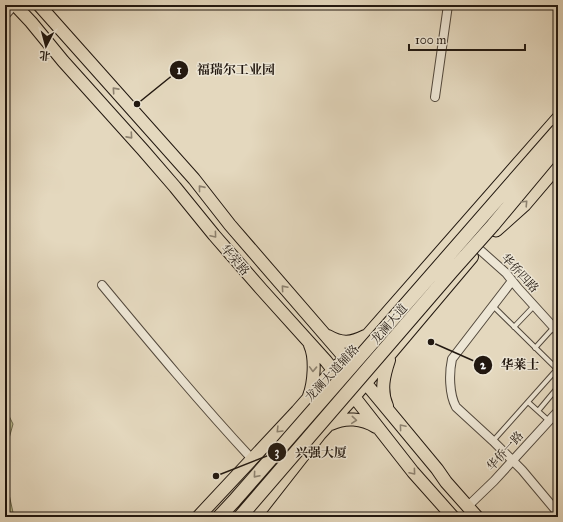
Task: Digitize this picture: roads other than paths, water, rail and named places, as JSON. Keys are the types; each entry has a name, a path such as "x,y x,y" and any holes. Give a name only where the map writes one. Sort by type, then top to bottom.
{"highway":[{"name":"龙澜大道","path":"219,517 552,130"},
{"name":"龙澜大道","path":"240,517 493,225 558,146"},
{"path":"496,230 524,205 558,165"}],"main road":[{"name":"华荣路","path":"14,5 152,161 214,235 333,370 413,472 453,517"},
{"name":"华荣路","path":"39,5 194,179 235,230 477,517"},
{"name":"龙澜大道辅路","path":"198,517 297,411 333,370 345,359 552,130 558,118"},
{"path":"552,130 558,141"},
{"path":"255,517 324,430 391,354 496,230 518,194 558,146"},
{"path":"324,334 346,342 353,342 366,336 368,349 376,357 383,358 391,354"},
{"path":"308,341 312,350 313,359 313,382 308,398"},
{"path":"389,411 383,392 383,382 384,374 391,354"},
{"path":"297,411 306,408 317,411 321,416 324,430"},
{"path":"324,430 335,422 343,419 368,422 379,429"}],"street":[{"path":"5,14 14,5"},
{"path":"435,97 448,5"},
{"name":"华侨四路","path":"479,249 506,273 556,330"},
{"path":"512,281 452,359 450,366 452,400 456,407 522,470 558,512"},
{"path":"102,285 219,423 252,459"},
{"name":"华侨一路","path":"468,506 494,481 558,412"}],"lane":[{"path":"493,306 558,369 493,441"},
{"path":"514,327 534,306"},
{"path":"536,348 556,330"},
{"path":"538,411 558,387"},
{"path":"528,402 549,421"}],"place":[{"name":"福瑞尔工业园","path":"137,104"},
{"name":"华莱士","path":"431,342"},
{"name":"兴强大厦","path":"216,476"}]}
